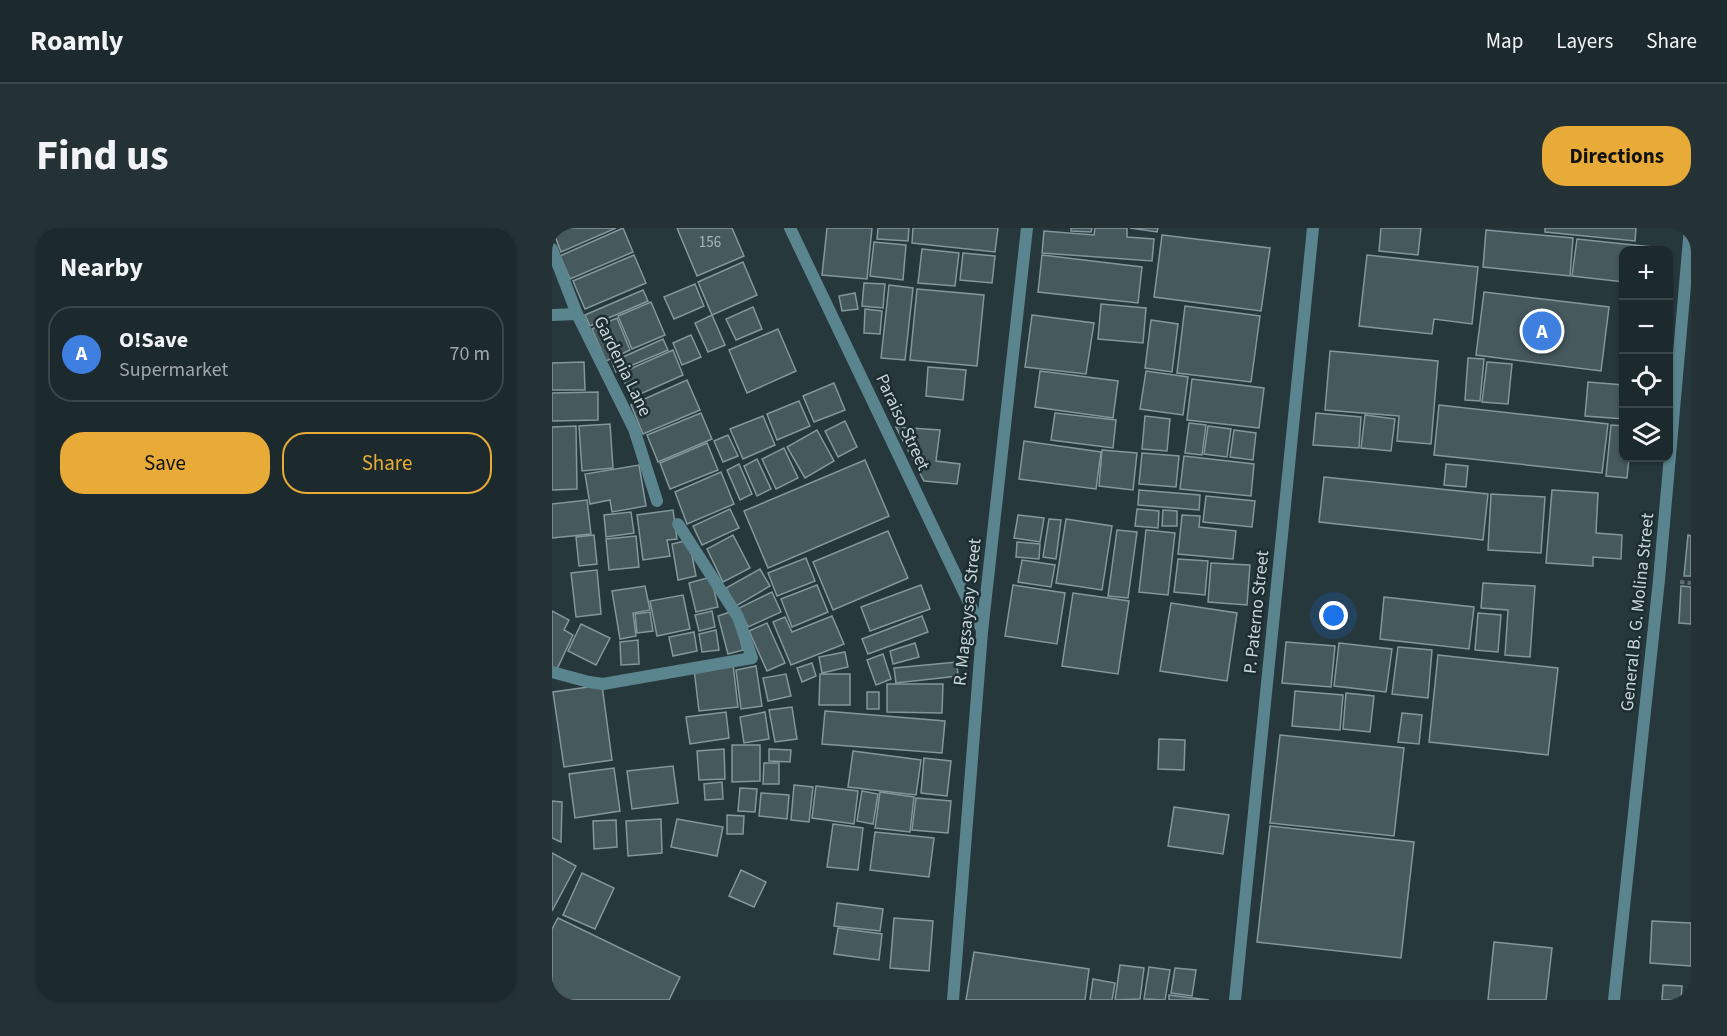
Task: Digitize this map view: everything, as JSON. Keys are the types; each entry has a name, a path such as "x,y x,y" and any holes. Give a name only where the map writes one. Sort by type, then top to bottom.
{"street":[{"name":"Paraiso Street","path":"790,228 982,632"},
{"name":"R. Magsaysay Street","path":"953,1000 982,632 1027,228"},
{"name":"P. Paterno Street","path":"1234,1000 1313,228"},
{"name":"General B. G. Molina Street","path":"1614,1000 1659,580 1690,228"},
{"name":"Gardenia Lane","path":"552,249 577,314 634,429 657,501"},
{"path":"552,315 577,314"},
{"path":"552,672 603,684 752,658 738,617 678,524"}],"building":[{"path":"552,228 616,228 561,252"},
{"path":"623,228 633,252 570,279 560,256"},
{"path":"677,228 732,228 744,256 697,276"},
{"path":"827,228 872,228 867,279 822,275"},
{"path":"878,228 909,228 908,241 877,239"},
{"path":"913,228 998,228 995,252 912,243"},
{"path":"1071,228 1092,228 1091,232 1071,231"},
{"path":"1095,228 1127,228 1127,237 1154,239 1152,261 1042,253 1044,231 1094,235"},
{"path":"1130,228 1158,228 1157,232"},
{"path":"1381,228 1421,228 1418,255 1379,251"},
{"path":"1545,228 1636,228 1635,241 1545,232"},
{"path":"1486,230 1573,238 1570,276 1483,267"},
{"path":"1162,235 1270,248 1261,311 1154,297"},
{"path":"1577,239 1643,246 1619,246 1619,281 1572,276"},
{"path":"874,242 906,245 903,280 870,276"},
{"path":"922,249 959,253 955,286 918,283"},
{"path":"963,253 995,256 992,283 960,280"},
{"path":"634,255 646,283 585,309 573,281"},
{"path":"1042,255 1142,267 1138,303 1038,292"},
{"path":"1367,255 1478,267 1472,324 1434,319 1432,334 1359,326"},
{"path":"743,262 757,295 712,315 698,282"},
{"path":"864,283 885,284 883,308 862,306"},
{"path":"695,284 704,306 674,319 664,297"},
{"path":"889,285 913,288 905,360 881,358"},
{"path":"917,289 984,295 977,366 910,360"},
{"path":"643,290 648,301 590,326 585,315"},
{"path":"1484,292 1609,307 1601,371 1476,355"},
{"path":"855,293 858,309 842,311 839,296"},
{"path":"651,302 665,335 632,349 618,316"},
{"path":"1101,304 1146,308 1143,343 1098,339"},
{"path":"1185,306 1260,316 1251,382 1177,373"},
{"path":"753,307 762,329 736,340 726,319"},
{"path":"865,309 882,311 880,334 864,333"},
{"path":"712,315 725,345 708,352 695,323"},
{"path":"1032,315 1094,323 1086,374 1025,367"},
{"path":"617,318 630,350 606,361 592,329"},
{"path":"1151,320 1178,324 1172,372 1145,368"},
{"path":"778,329 796,371 747,393 729,350"},
{"path":"691,335 701,357 682,365 673,343"},
{"path":"663,339 668,350 616,372 612,362"},
{"path":"673,350 683,375 631,398 621,373"},
{"path":"1330,351 1438,361 1431,444 1397,441 1399,416 1325,410"},
{"path":"1468,358 1484,359 1480,401 1465,400"},
{"path":"584,362 585,390 552,390 552,363"},
{"path":"1487,362 1512,364 1508,404 1482,402"},
{"path":"928,367 966,370 963,400 926,396"},
{"path":"1040,371 1118,381 1113,418 1035,407"},
{"path":"1146,371 1188,377 1183,415 1140,409"},
{"path":"1192,379 1264,388 1259,428 1187,420"},
{"path":"687,380 700,410 643,434 631,405"},
{"path":"1588,382 1619,385 1619,419 1585,416"},
{"path":"834,383 845,410 814,422 803,396"},
{"path":"598,392 598,420 552,421 552,393"},
{"path":"799,401 810,426 777,440 767,414"},
{"path":"1439,405 1608,424 1602,473 1434,455"},
{"path":"701,413 712,439 658,462 647,435"},
{"path":"1055,413 1116,420 1113,448 1051,440"},
{"path":"1316,413 1361,417 1359,448 1313,445"},
{"path":"1365,415 1395,419 1391,451 1361,448"},
{"path":"763,416 775,445 743,459 730,429"},
{"path":"1145,416 1170,419 1167,451 1142,449"},
{"path":"845,421 857,447 838,457 825,431"},
{"path":"1189,423 1206,425 1202,455 1185,453"},
{"path":"610,424 613,468 582,471 579,426"},
{"path":"1611,425 1619,426 1619,462 1629,462 1627,478 1606,476"},
{"path":"576,426 577,489 552,490 552,427"},
{"path":"1208,426 1231,429 1227,457 1204,454"},
{"path":"896,427 940,430 936,461 960,464 957,484 924,481"},
{"path":"817,430 834,461 805,478 787,447"},
{"path":"1234,430 1256,433 1253,460 1230,457"},
{"path":"728,435 738,456 723,462 714,441"},
{"path":"1024,441 1101,452 1096,489 1019,479"},
{"path":"707,443 718,470 670,489 660,463"},
{"path":"784,448 798,478 776,489 762,459"},
{"path":"1102,450 1137,453 1133,490 1099,486"},
{"path":"1142,453 1179,456 1176,487 1139,484"},
{"path":"1184,456 1254,464 1251,496 1180,489"},
{"path":"757,459 771,489 757,496 744,466"},
{"path":"865,460 889,516 768,568 744,511"},
{"path":"739,464 752,494 740,500 727,470"},
{"path":"1446,464 1468,466 1466,487 1444,485"},
{"path":"639,465 646,506 612,512 610,500 590,504 585,474"},
{"path":"721,472 734,504 687,524 675,492"},
{"path":"1324,477 1488,494 1483,540 1319,522"},
{"path":"1139,490 1200,495 1199,510 1138,505"},
{"path":"1552,490 1598,493 1596,533 1622,535 1621,559 1593,557 1593,566 1546,563"},
{"path":"1491,494 1545,497 1541,553 1488,550"},
{"path":"1206,496 1255,501 1252,527 1203,522"},
{"path":"587,500 591,534 552,538 552,504"},
{"path":"730,509 739,528 702,545 693,526"},
{"path":"1137,509 1159,511 1158,528 1135,526"},
{"path":"673,510 677,539 667,540 670,556 643,560 637,515"},
{"path":"1163,510 1177,511 1177,526 1162,526"},
{"path":"631,512 634,533 606,537 604,515"},
{"path":"1018,515 1044,518 1040,542 1014,538"},
{"path":"1182,515 1200,516 1199,527 1236,531 1233,559 1178,554"},
{"path":"1049,519 1061,520 1056,559 1043,557"},
{"path":"1066,519 1112,526 1102,590 1056,583"},
{"path":"1117,530 1137,532 1128,598 1108,596"},
{"path":"1146,530 1175,533 1168,595 1139,592"},
{"path":"888,531 908,578 833,610 813,562"},
{"path":"594,535 597,564 579,566 576,537"},
{"path":"733,535 750,568 723,582 707,549"},
{"path":"1688,535 1691,536 1691,576 1684,576"},
{"path":"636,536 639,567 609,570 606,539"},
{"path":"689,540 696,576 678,580 672,544"},
{"path":"1017,542 1040,544 1039,559 1016,557"},
{"path":"806,558 815,581 777,596 768,573"},
{"path":"1178,559 1208,561 1205,595 1174,592"},
{"path":"1022,560 1055,565 1051,587 1018,582"},
{"path":"1211,563 1250,565 1247,605 1208,602"},
{"path":"760,569 770,586 736,606 726,588"},
{"path":"597,570 601,614 576,617 571,573"},
{"path":"711,577 718,607 696,612 689,583"},
{"path":"1483,583 1535,586 1530,657 1505,655 1508,610 1481,608"},
{"path":"817,585 828,612 792,627 781,599"},
{"path":"921,585 930,609 870,631 861,607"},
{"path":"1013,585 1065,593 1057,644 1005,636"},
{"path":"645,586 650,610 633,613 636,636 620,639 612,591"},
{"path":"1681,586 1691,587 1691,624 1679,623"},
{"path":"772,592 781,612 748,627 739,608"},
{"path":"1073,593 1129,601 1118,674 1062,666"},
{"path":"683,595 690,629 657,636 650,601"},
{"path":"1384,597 1474,607 1469,649 1380,639"},
{"path":"1171,603 1237,613 1227,681 1160,671"},
{"path":"552,611 569,620 564,630 573,635 557,669 552,667"},
{"path":"712,611 715,627 699,631 695,615"},
{"path":"733,611 743,650 728,654 718,616"},
{"path":"650,612 653,631 637,633 635,614"},
{"path":"1478,613 1501,615 1498,652 1475,650"},
{"path":"832,616 844,644 791,665 773,622 785,617 792,632"},
{"path":"922,616 928,632 868,654 862,639"},
{"path":"767,623 785,663 767,671 749,631"},
{"path":"581,624 610,638 596,665 568,651"},
{"path":"716,630 719,650 702,652 699,634"},
{"path":"694,632 697,651 673,656 669,637"},
{"path":"638,640 639,664 621,665 620,642"},
{"path":"1286,642 1335,646 1331,687 1282,683"},
{"path":"915,643 919,657 893,664 890,651"},
{"path":"1339,643 1392,649 1386,692 1334,686"},
{"path":"1398,647 1432,650 1428,698 1392,694"},
{"path":"845,652 848,667 822,673 819,657"},
{"path":"883,654 891,679 876,685 867,660"},
{"path":"1438,655 1558,668 1548,755 1429,742"},
{"path":"957,662 958,676 896,683 894,668"},
{"path":"812,663 816,676 802,682 797,668"},
{"path":"733,664 738,707 699,711 694,669"},
{"path":"756,666 762,706 741,709 736,670"},
{"path":"786,674 791,696 768,701 763,678"},
{"path":"820,674 850,674 850,705 819,705"},
{"path":"887,684 943,684 942,713 887,712"},
{"path":"602,685 612,760 564,767 553,692"},
{"path":"1295,691 1343,695 1340,730 1292,726"},
{"path":"867,692 879,692 879,709 867,709"},
{"path":"1346,693 1374,696 1370,732 1343,729"},
{"path":"792,707 797,739 775,742 769,710"},
{"path":"825,711 945,721 942,753 822,744"},
{"path":"726,712 729,738 690,744 686,717"},
{"path":"765,712 769,739 744,743 740,717"},
{"path":"1402,713 1422,715 1419,744 1398,742"},
{"path":"1280,735 1404,748 1394,836 1270,823"},
{"path":"1159,739 1185,740 1184,770 1158,769"},
{"path":"732,745 760,745 760,781 732,782"},
{"path":"724,749 725,779 699,780 697,751"},
{"path":"769,749 791,750 790,762 769,761"},
{"path":"853,751 921,760 916,795 848,787"},
{"path":"924,758 951,761 947,796 921,793"},
{"path":"764,763 779,763 779,784 763,784"},
{"path":"673,766 678,803 632,809 627,771"},
{"path":"614,768 620,811 575,818 569,774"},
{"path":"722,782 723,799 705,800 704,784"},
{"path":"794,785 813,787 809,822 791,820"},
{"path":"816,786 858,791 854,824 812,818"},
{"path":"740,788 757,789 755,812 738,811"},
{"path":"862,791 878,794 873,824 857,821"},
{"path":"880,792 914,797 910,832 875,828"},
{"path":"761,793 789,795 787,819 759,816"},
{"path":"916,798 951,801 948,833 912,830"},
{"path":"552,801 562,802 561,842 552,838"},
{"path":"1174,807 1229,815 1223,854 1168,846"},
{"path":"727,815 744,816 743,834 727,834"},
{"path":"661,819 662,853 628,856 626,821"},
{"path":"677,819 723,827 717,856 671,847"},
{"path":"616,820 617,847 594,849 593,821"},
{"path":"833,824 863,828 858,870 827,867"},
{"path":"1270,826 1414,842 1401,958 1257,942"},
{"path":"875,832 934,838 929,877 870,870"},
{"path":"552,853 576,866 552,911"},
{"path":"741,870 766,882 754,907 729,896"},
{"path":"582,873 614,888 595,929 563,915"},
{"path":"837,903 883,909 880,931 834,926"},
{"path":"558,918 680,977 669,1000 552,1000 552,929"},
{"path":"894,918 933,921 929,971 890,968"},
{"path":"1652,921 1691,923 1691,966 1650,963"},
{"path":"838,928 882,934 879,960 834,954"},
{"path":"1494,942 1552,948 1546,1000 1488,1000"},
{"path":"974,952 1089,969 1085,1000 966,1000"},
{"path":"1120,965 1144,968 1140,999 1115,1000"},
{"path":"1149,967 1170,970 1165,1000 1144,999"},
{"path":"1175,968 1196,970 1192,996 1171,993"},
{"path":"1093,979 1115,983 1112,1000 1090,1000"},
{"path":"1663,985 1682,986 1681,1000 1662,1000"},
{"path":"1169,995 1209,1000 1169,1000"}],"place":[{"name":"O!Save","path":"1542,331"}]}
